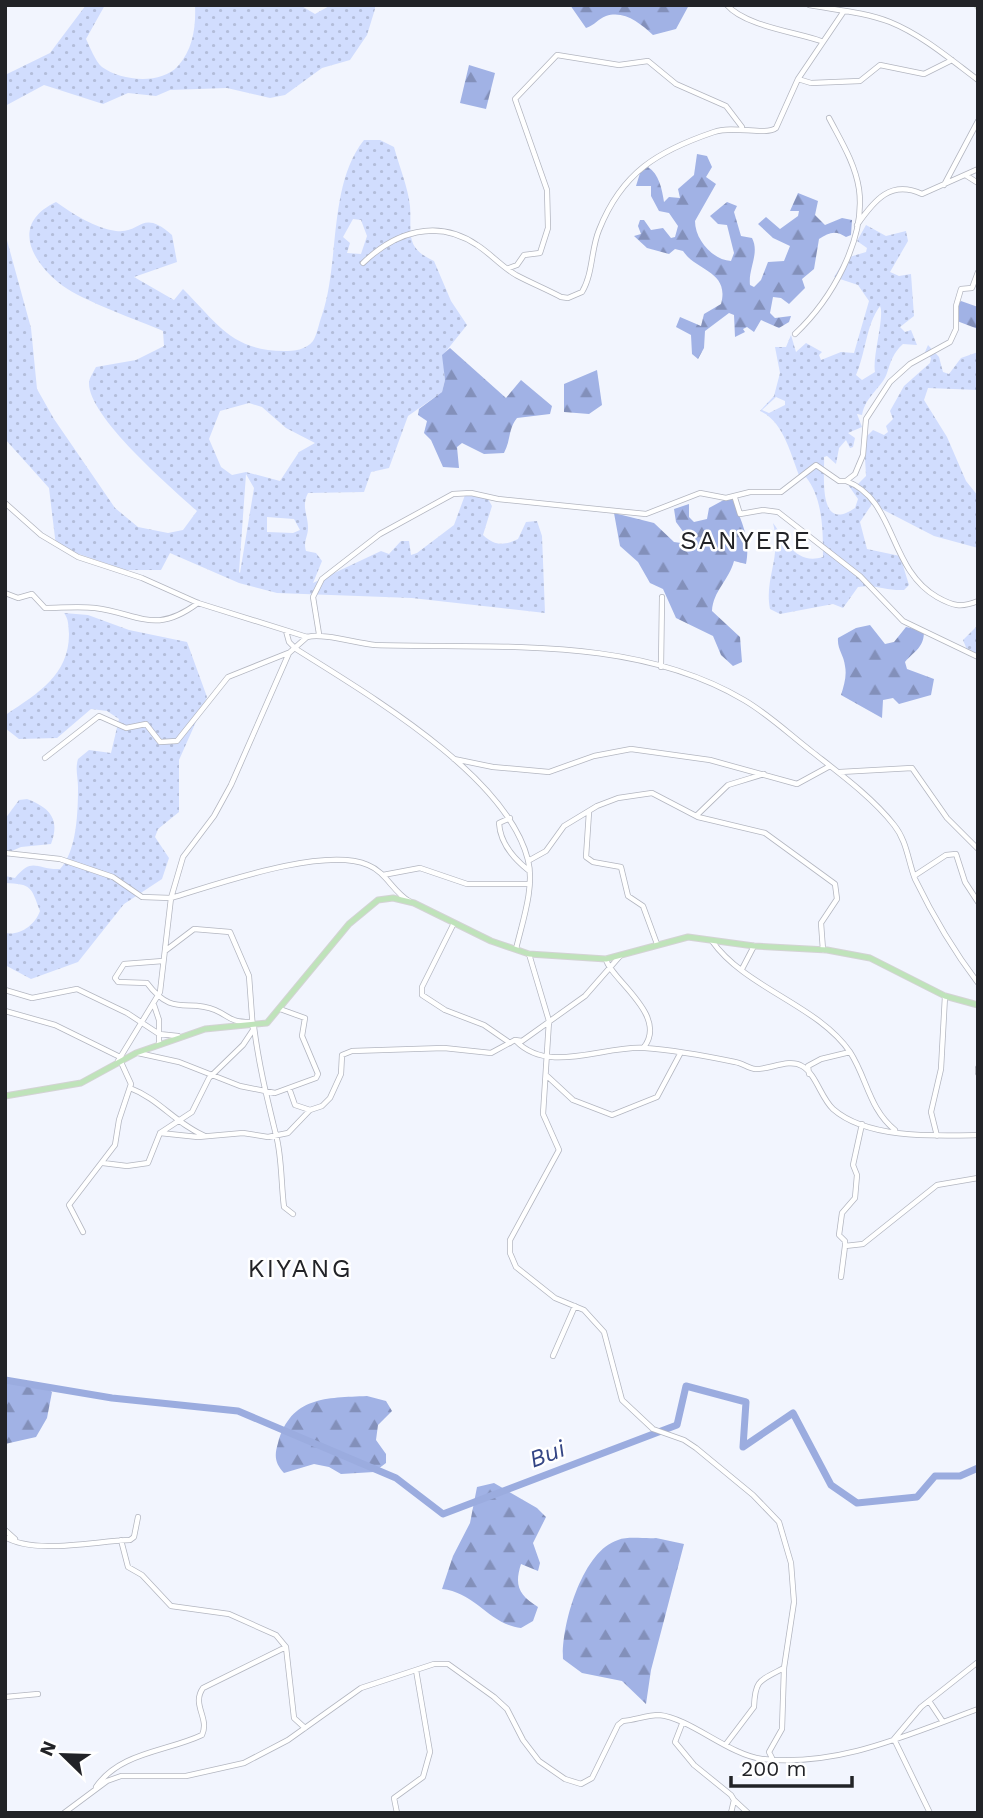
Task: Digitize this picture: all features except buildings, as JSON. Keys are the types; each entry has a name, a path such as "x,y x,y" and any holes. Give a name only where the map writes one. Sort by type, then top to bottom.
{"main road":[{"path":"5,1096 71,1087 94,1078 119,1060 213,1027 252,1022 267,1023 334,939 365,909 382,899 414,903 529,954 606,958 685,937 754,946 822,950 870,958 945,996 978,1005"}],"street":[{"path":"727,5 738,14 790,35 821,41"},
{"path":"810,5 890,23 913,33 978,79"},
{"path":"363,263 382,245 401,234 429,232 462,236 508,269 561,297 568,299 582,292 599,230 635,173 648,160 680,144 718,130 741,127 763,132 776,128 798,79 821,41 844,11"},
{"path":"508,269 517,265 524,255 540,253 549,216 547,190 515,99 557,55 620,65 648,61 676,84 726,106 739,119 741,127"},
{"path":"798,79 811,83 860,81 880,65 924,74 952,60"},
{"path":"795,334 825,301 850,250 859,214 855,173 829,118"},
{"path":"944,186 978,121"},
{"path":"855,229 866,212 895,188 905,187 922,194 978,169"},
{"path":"966,176 978,183"},
{"path":"846,481 855,474 863,455 866,419 897,373 950,342 956,329 956,306 961,289 972,288 978,272"},
{"path":"319,634 313,597 322,579 380,534 453,495 471,493 498,499 646,514 700,494 735,498 750,492 781,492 816,465 839,481 860,486 876,506 917,584 953,605 963,607 978,601"},
{"path":"735,498 740,514 763,509 781,514 860,576 910,626 978,657"},
{"path":"5,503 61,549 142,578 198,603 307,637 319,634 345,642 375,645 561,648 686,674 743,699 838,772 897,828 914,876 939,928 978,983"},
{"path":"5,593 18,598 32,594 45,608 97,608 158,621 180,616 198,603"},
{"path":"660,667 662,597"},
{"path":"286,631 289,642 296,649 421,732 453,759 510,818 528,860 529,870 516,949"},
{"path":"45,758 99,716 126,728 146,724 160,741 177,741 228,677 289,653 307,637"},
{"path":"119,1060 139,1022 158,995 171,898 183,857 214,816 231,785 289,653"},
{"path":"453,759 493,767 549,772 594,756 631,749 710,760 797,784 830,766"},
{"path":"838,772 912,768 947,818 978,849"},
{"path":"695,816 728,785 764,774"},
{"path":"528,860 545,851 564,826 589,811 618,798 652,793 695,816 765,833 835,884 836,899 821,923 822,950"},
{"path":"589,811 586,857 593,862 621,867 628,896 643,906 657,944"},
{"path":"510,818 499,823 500,831 507,849 529,870"},
{"path":"5,853 60,859 113,877 142,897 171,898 296,865 340,860 360,862 383,875 405,898 414,903"},
{"path":"914,876 946,855 957,854 965,882 978,902"},
{"path":"383,875 420,867 467,884 528,884"},
{"path":"454,923 422,987 422,995 446,1010 484,1025 525,1050 547,1055 588,1056 642,1048 736,1062 753,1069 802,1066 826,1102 846,1119 902,1133 978,1135"},
{"path":"103,1163 145,1166 160,1133 192,1112 211,1075 243,1045 253,1030 248,976 230,932 194,929 165,951"},
{"path":"712,941 743,969 833,1033 850,1052 875,1109 885,1122 902,1133"},
{"path":"743,969 754,946"},
{"path":"529,954 550,1021 543,1114 558,1144 558,1155 509,1247 516,1267 555,1298 575,1306 598,1324 609,1341 612,1369 622,1400 653,1429 684,1440 718,1465 779,1522 786,1541 794,1584 790,1640 783,1668 782,1729 769,1752 772,1758"},
{"path":"160,1133 206,1136 243,1133 276,1136 288,1133 310,1110 322,1106 330,1098 341,1074 342,1055 352,1051 444,1048 491,1053 513,1042 522,1041 577,1003 620,956"},
{"path":"606,958 610,970 632,991 643,1009 648,1033 647,1042 642,1048"},
{"path":"163,961 124,964 116,978 118,982 147,983 158,995 180,1007 213,1009 227,1020 252,1022"},
{"path":"5,990 32,998 77,989 159,1034 186,1035"},
{"path":"937,1136 932,1112 941,1069 945,996"},
{"path":"153,1004 159,1020 159,1044"},
{"path":"136,1053 183,1063 211,1075 275,1093 318,1074 302,1036 305,1018 280,1009"},
{"path":"5,1011 55,1025 119,1060 129,1074 130,1088 115,1145 103,1163 88,1176 69,1205 80,1220 83,1232"},
{"path":"252,1022 263,1090 269,1101 276,1136 284,1207 293,1214"},
{"path":"150,1048 152,1057"},
{"path":"810,1075 808,1066 821,1059 850,1052"},
{"path":"545,1074 573,1100 612,1115 657,1097 680,1054"},
{"path":"130,1088 152,1097 177,1121 206,1136"},
{"path":"289,1088 295,1105 310,1110"},
{"path":"841,1277 845,1241 839,1235 842,1214 855,1198 857,1175 853,1165 862,1124"},
{"path":"845,1247 863,1244 937,1185 978,1178"},
{"path":"553,1356 575,1306"},
{"path":"5,1537 26,1544 84,1544 121,1540 133,1538 138,1517"},
{"path":"5,1530 26,1544"},
{"path":"121,1540 128,1567 142,1575 171,1606 229,1614 268,1630 286,1647 294,1718 305,1728"},
{"path":"92,1793 104,1775 119,1764 202,1735 205,1726 197,1702 203,1688 286,1647"},
{"path":"894,1739 929,1701 978,1662"},
{"path":"64,1813 107,1781 121,1776 186,1776 244,1763 305,1728 361,1688 434,1664 447,1664 455,1668 507,1709 523,1740 539,1761 576,1784 590,1781 620,1722 659,1715 761,1759 836,1758 978,1710"},
{"path":"726,1744 754,1707 752,1694 759,1684 783,1668"},
{"path":"397,1813 394,1798 423,1777 430,1752 415,1670"},
{"path":"5,1697 38,1695"},
{"path":"929,1701 943,1722"},
{"path":"682,1724 676,1737 677,1745 694,1765 748,1813"},
{"path":"894,1739 930,1813"},
{"path":"731,1813 734,1800"}],"shaded area":[{"path":"86,5 105,5 86,39 99,64 110,72 141,79 162,76 178,66 193,37 195,5 300,5 315,14 331,5 375,5 375,9 367,35 350,60 322,68 285,95 270,98 227,88 170,90 156,96 128,93 103,104 44,85 5,106 5,75 50,53"},
{"path":"364,140 380,140 394,147 409,199 411,239 424,256 434,261 451,301 467,325 443,355 445,380 442,392 408,416 389,468 371,472 364,492 308,493 305,502 308,528 305,548 306,551 316,553 322,561 313,583 381,551 389,554 401,541 409,541 411,555 417,553 454,525 465,495 474,491 488,499 492,506 483,535 492,541 504,544 518,539 526,522 537,521 542,536 545,613 412,598 277,593 239,583 170,553 161,570 125,570 56,546 49,488 5,439 5,233 31,328 37,389 54,419 115,508 138,527 168,533 183,530 197,511 116,432 92,396 89,382 96,367 136,360 164,346 163,331 84,298 63,286 42,266 35,255 30,243 33,221 56,202 84,220 116,231 154,223 172,235 177,262 134,277 174,300 183,289 216,324 251,346 266,350 296,350 313,341 317,332 331,272 340,201 353,158","holes":["353,219 361,220 367,236 361,254 347,253 350,243 343,237","249,403 262,407 286,428 315,443 299,452 280,481 246,472 232,475 221,467 209,439 220,411","246,474 254,488 239,572","267,517 294,519 300,530 293,533 267,532"]},
{"path":"866,225 886,236 906,231 908,241 890,272 899,276 911,274 914,316 900,327 905,332 911,330 917,345 903,344 891,361 885,378 867,402 862,415 857,414 862,427 848,433 855,438 853,447 850,448 846,440 839,448 836,464 827,456 824,457 824,488 829,508 834,514 843,514 855,508 858,499 849,486 853,482 858,484 866,476 864,439 873,430 884,435 888,432 886,426 893,419 890,411 904,386 930,363 931,358 925,352 928,345 939,357 943,372 949,374 961,358 978,352 978,390 928,388 924,400 947,437 966,481 978,496 978,548 934,536 872,504 860,522 867,549 900,556 909,585 904,590 858,587 843,608 833,604 780,614 770,609 769,598 775,547 773,523 793,550 806,558 814,559 823,557 822,526 819,505 812,486 806,477 801,480 781,431 760,411 774,396 780,373 775,347 786,347 791,335 796,352 806,343 822,352 819,355 821,360 841,352 854,353 869,301 858,285 834,277 846,258 866,252 867,248 857,241","holes":["880,306 875,372 862,380 856,375 875,313","776,397 785,401 785,405 769,413 762,410"]},
{"path":"64,613 88,615 129,630 187,642 207,697 179,760 179,812 158,829 155,837 169,858 162,879 124,904 78,962 31,979 5,965 5,933 16,933 26,928 35,921 40,911 29,888 21,884 5,883 5,876 15,878 26,867 31,866 60,869 66,861 77,819 78,759 89,750 111,753 119,719 107,711 91,709 57,738 19,739 5,728 7,714 50,681 64,661 69,634 68,620"},
{"path":"978,625 978,656 968,652 963,640"},
{"path":"27,799 48,811 54,822 54,836 51,844 21,847 7,853 5,861 5,819 19,800"}],"green space":[{"path":"570,5 689,5 676,29 653,35 637,22 619,15 606,16 586,28"},
{"path":"469,65 495,73 486,109 460,103"},
{"path":"697,154 707,156 712,167 706,177 716,184 695,221 698,235 712,253 731,261 734,253 727,225 718,224 710,216 727,202 737,206 734,212 741,236 752,238 754,244 750,285 754,287 761,280 768,262 784,261 790,246 773,238 758,224 766,217 780,229 798,216 799,211 790,211 798,193 818,201 815,215 825,225 842,218 852,220 851,235 846,237 832,233 819,239 814,269 802,279 805,288 789,304 781,298 773,297 770,313 775,318 791,316 789,322 779,328 761,320 754,332 747,327 743,329 745,332 735,337 734,315 729,313 705,331 704,348 698,359 692,354 691,335 676,327 680,317 701,326 704,314 721,304 721,285 683,251 675,249 669,254 647,248 634,236 641,234 638,226 640,220 644,220 651,230 663,228 671,238 675,237 678,226 669,213 659,211 651,196 651,186 636,186 640,173 648,167 655,174 664,202 669,197 680,198 678,189 694,175"},
{"path":"961,301 978,307 978,329 957,321 953,307"},
{"path":"450,348 506,398 521,380 552,406 550,414 517,418 504,453 484,454 462,443 457,447 459,468 443,467 431,440 424,433 427,421 418,415 419,409 442,392 445,380 442,355"},
{"path":"597,370 602,405 589,414 564,412 564,384"},
{"path":"731,496 746,537 746,564 734,561 715,597 712,611 740,637 742,662 733,666 721,655 713,636 676,618 663,589 650,583 638,562 620,546 614,513 654,523 674,542 681,543 687,537 676,522 674,509 689,504 689,517 694,522 707,519 709,508"},
{"path":"870,625 885,644 894,642 906,627 924,631 921,645 905,662 907,669 934,679 931,695 899,704 893,698 883,700 882,718 841,695 846,670 838,638 856,628"},
{"path":"5,1379 41,1385 52,1392 47,1418 36,1437 5,1444"},
{"path":"367,1396 386,1401 392,1411 378,1425 376,1440 386,1454 386,1463 374,1472 341,1474 329,1467 314,1464 284,1473 277,1463 276,1452 284,1428 292,1416 301,1408 324,1399"},
{"path":"494,1483 537,1508 546,1517 533,1543 540,1563 538,1571 521,1564 519,1572 518,1584 522,1594 538,1607 533,1621 521,1628 500,1621 454,1591 442,1589 453,1556 470,1523 477,1487"},
{"path":"656,1538 684,1544 651,1670 646,1704 622,1681 582,1673 563,1659 563,1645 576,1591 594,1559 605,1547 618,1540"}],"waterway":[{"name":"Bui","path":"5,1380 112,1398 238,1411 396,1478 443,1514 677,1425 686,1386 746,1402 743,1447 793,1413 831,1485 857,1503 917,1497 935,1476 960,1476 978,1468"}],"district":[{"name":"SANYERE","path":"746,540"},
{"name":"KIYANG","path":"300,1268"}]}
